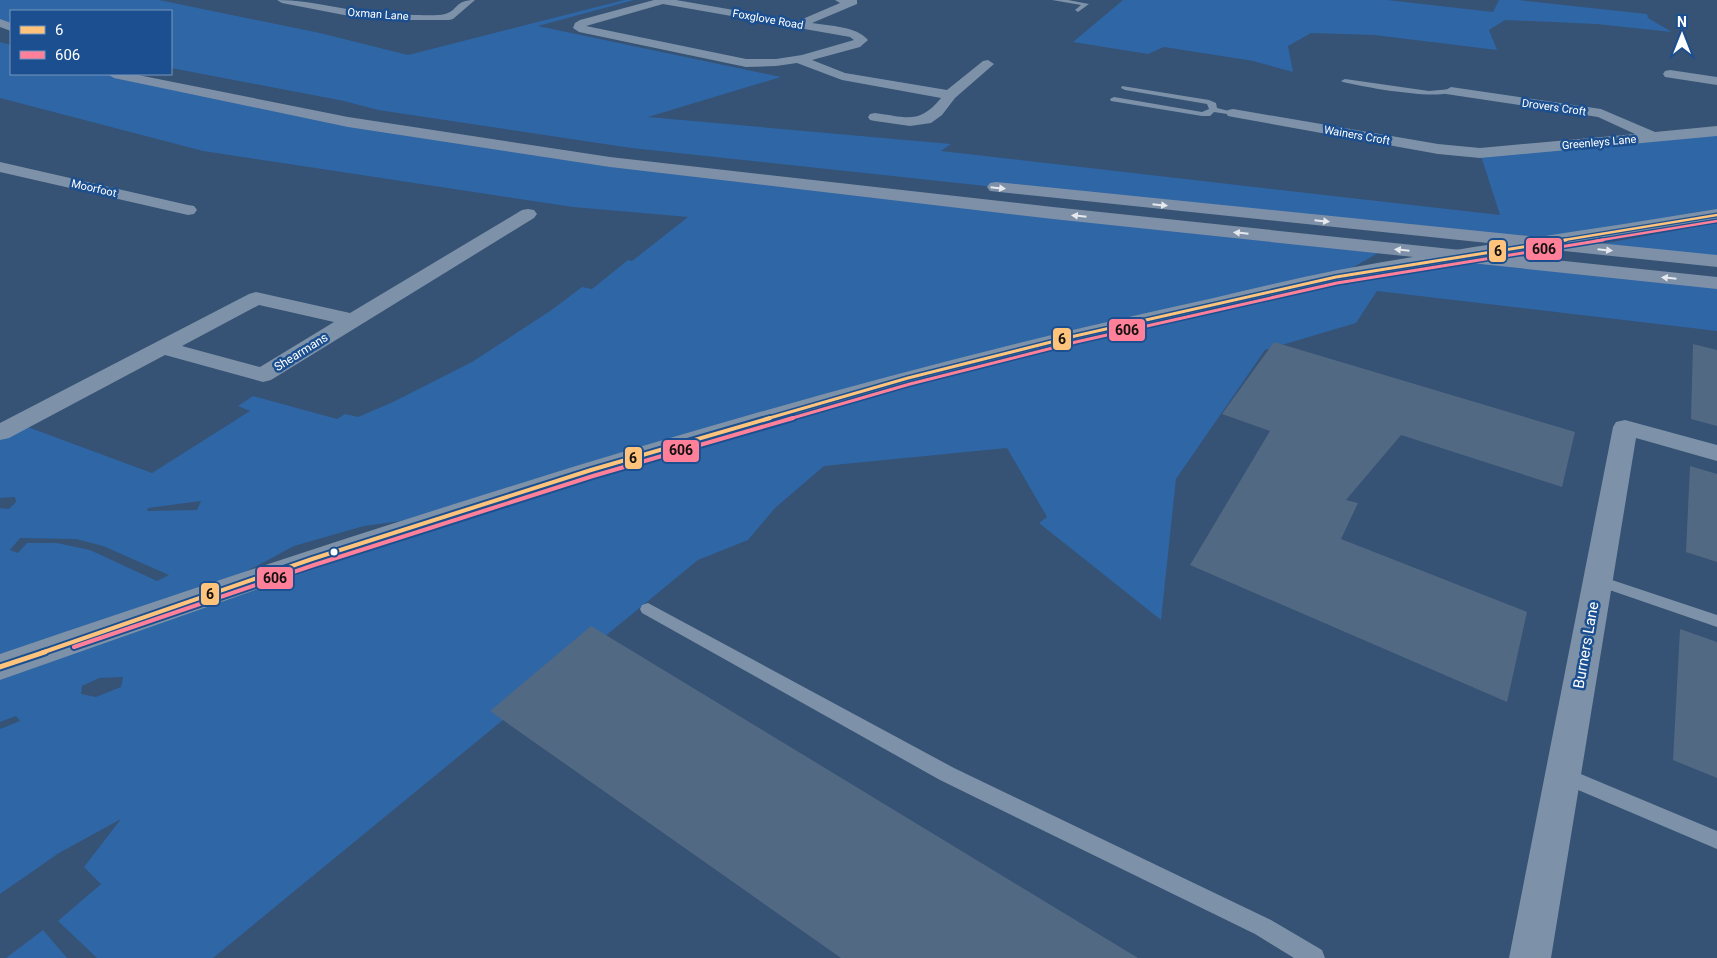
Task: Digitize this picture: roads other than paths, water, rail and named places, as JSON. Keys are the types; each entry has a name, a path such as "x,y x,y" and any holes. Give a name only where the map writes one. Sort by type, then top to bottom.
{"highway":[{"path":"119,75 348,122 610,162 1053,213 1717,283"},
{"path":"378,110 426,117"},
{"path":"982,186 1717,261"}],"street":[{"name":"Oxman Lane","path":"282,0 344,12 380,16 449,17 470,0"},
{"path":"800,24 853,2 840,0"},
{"name":"Foxglove Road","path":"663,1 726,11 854,34 862,40 856,44 802,61 764,64 746,63 579,28 579,25 584,22 663,1"},
{"path":"726,11 748,3"},
{"path":"802,61 842,76 950,95"},
{"path":"874,117 910,122 926,120 937,112 950,95 988,64"},
{"path":"1670,74 1717,81"},
{"name":"Drovers Croft","path":"1451,91 1601,113 1654,137"},
{"name":"Wainers Croft","path":"1233,113 1438,149 1480,153"},
{"name":"Greenleys Lane","path":"1480,153 1717,131"},
{"name":"Moorfoot","path":"0,167 188,210"},
{"name":"Shearmans","path":"162,347 263,375 528,214"},
{"path":"0,667 312,559 591,470 908,378 1075,336 1336,277 1717,214"},
{"name":"Shearmans","path":"0,433 256,298 351,320"},
{"name":"Burners Lane","path":"1530,958 1624,426 1717,453"}],"lane":[{"path":"1054,0 1086,4 1078,10"},
{"path":"1346,81 1430,93 1451,91"},
{"path":"1125,88 1209,102 1213,105 1213,110"},
{"path":"1114,99 1202,114 1207,114 1213,110 1233,113"},
{"path":"1597,580 1717,621"},
{"path":"648,609 947,774 1263,926 1314,958"},
{"path":"1563,775 1717,840"}]}
